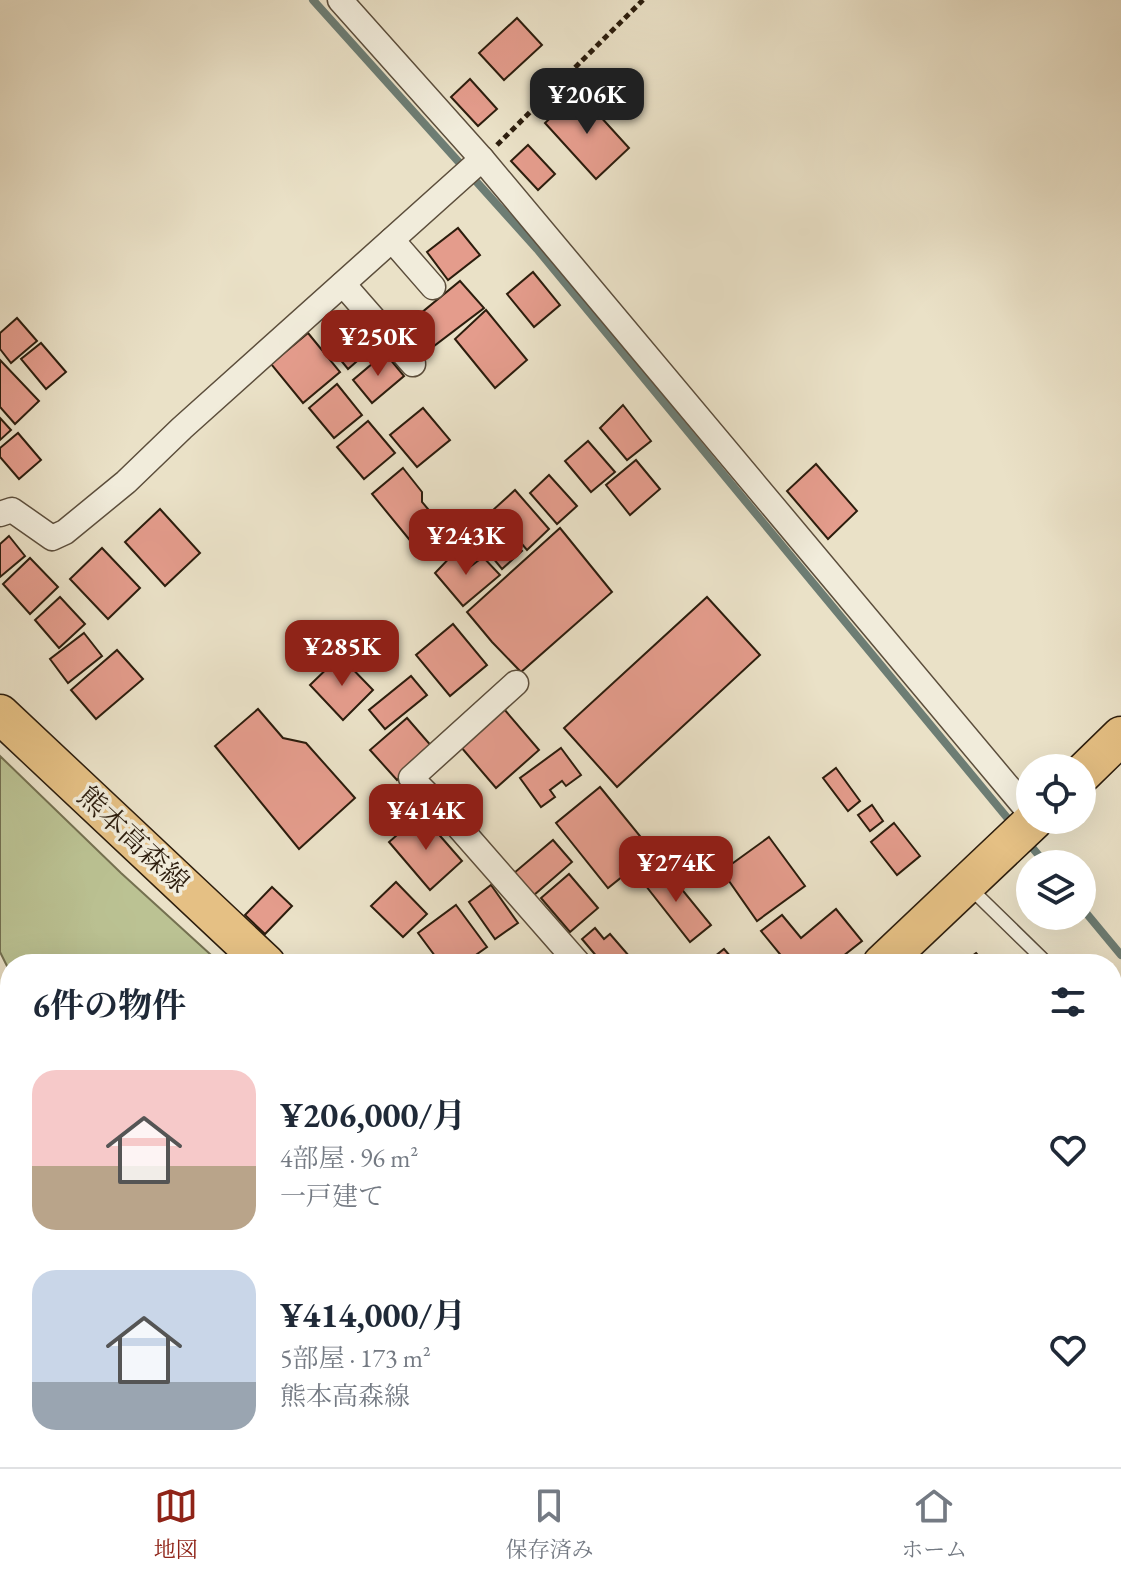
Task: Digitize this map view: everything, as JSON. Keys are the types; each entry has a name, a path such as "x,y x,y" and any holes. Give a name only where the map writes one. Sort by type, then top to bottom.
{"main road":[{"name":"熊本高森線","path":"0,714 255,954"},
{"path":"1096,760 1121,736"},
{"path":"892,954 1019,834"}],"street":[{"path":"340,0 482,159 1016,796"},
{"path":"0,514 12,510 52,538 65,532 126,482 482,159"},
{"path":"392,240 433,287"},
{"path":"343,284 413,364"},
{"path":"516,683 411,778 450,817 570,954"}],"lane":[{"path":"966,884 1038,954"}],"path":[{"path":"482,159 643,0"}],"green space":[{"path":"0,756 210,954 1,954"}],"building":[{"path":"517,18 542,45 504,80 479,53"},
{"path":"470,79 497,109 478,126 451,97"},
{"path":"578,92 629,148 596,179 545,123"},
{"path":"528,145 555,174 538,190 511,161"},
{"path":"458,228 480,255 448,280 427,252"},
{"path":"533,272 560,305 534,327 507,294"},
{"path":"460,281 484,308 430,349 409,323"},
{"path":"486,310 527,360 495,388 455,339"},
{"path":"357,315 379,342 348,369 326,342"},
{"path":"17,318 37,341 11,363 0,349 0,333"},
{"path":"308,333 340,372 303,403 271,364"},
{"path":"41,343 66,372 46,389 21,359"},
{"path":"385,353 404,376 372,403 353,380"},
{"path":"0,360 39,401 15,424 0,407"},
{"path":"337,384 362,415 334,438 309,408"},
{"path":"623,405 651,441 627,460 600,428"},
{"path":"423,408 450,440 417,467 390,435"},
{"path":"0,418 11,430 0,440"},
{"path":"368,421 395,453 364,479 337,447"},
{"path":"18,433 41,460 19,479 0,457 0,448"},
{"path":"588,441 615,472 591,492 565,461"},
{"path":"636,460 660,489 630,515 606,485"},
{"path":"816,464 857,511 828,539 787,491"},
{"path":"403,468 422,492 422,502 439,522 413,544 372,494"},
{"path":"549,475 577,506 557,524 530,493"},
{"path":"515,490 549,529 527,550 493,510"},
{"path":"160,509 200,553 165,586 125,542"},
{"path":"495,518 522,551 502,569 474,535"},
{"path":"560,528 612,592 521,672 467,612"},
{"path":"9,536 25,556 0,577 0,544"},
{"path":"102,548 140,588 108,619 70,579"},
{"path":"459,548 471,566 483,557 500,575 463,606 435,573"},
{"path":"30,558 58,587 30,614 3,584"},
{"path":"60,597 85,624 59,648 35,620"},
{"path":"707,597 760,655 617,787 564,728"},
{"path":"453,624 487,665 450,696 416,655"},
{"path":"84,633 102,656 68,683 50,659"},
{"path":"117,650 143,679 96,719 71,690"},
{"path":"340,656 373,690 343,720 310,685"},
{"path":"411,676 427,695 385,729 369,710"},
{"path":"258,709 283,738 306,743 355,798 299,849 215,746"},
{"path":"504,709 539,750 496,788 461,747"},
{"path":"407,718 433,748 397,780 370,750"},
{"path":"561,748 581,775 566,786 562,781 550,790 555,797 541,807 520,778"},
{"path":"836,768 860,801 848,811 823,778"},
{"path":"600,787 653,852 608,888 556,823"},
{"path":"872,805 883,821 870,831 858,815"},
{"path":"421,814 462,861 430,890 389,842"},
{"path":"894,823 920,856 897,875 871,842"},
{"path":"769,837 805,886 757,921 722,871"},
{"path":"553,840 572,862 534,895 514,873"},
{"path":"662,865 711,925 690,942 642,881"},
{"path":"569,874 598,908 570,932 541,898"},
{"path":"396,882 427,914 403,937 371,906"},
{"path":"491,885 518,923 495,939 469,902"},
{"path":"272,887 292,906 265,934 245,915"},
{"path":"456,905 487,947 477,954 434,954 418,933"},
{"path":"836,909 862,941 846,954 780,954 761,931 782,915 801,938"},
{"path":"595,928 604,939 610,934 627,954 595,954 582,939"}],"waterway":[{"path":"313,0 537,249 1014,826"},
{"path":"1025,839 1034,850"},
{"path":"1096,925 1120,954"}]}
